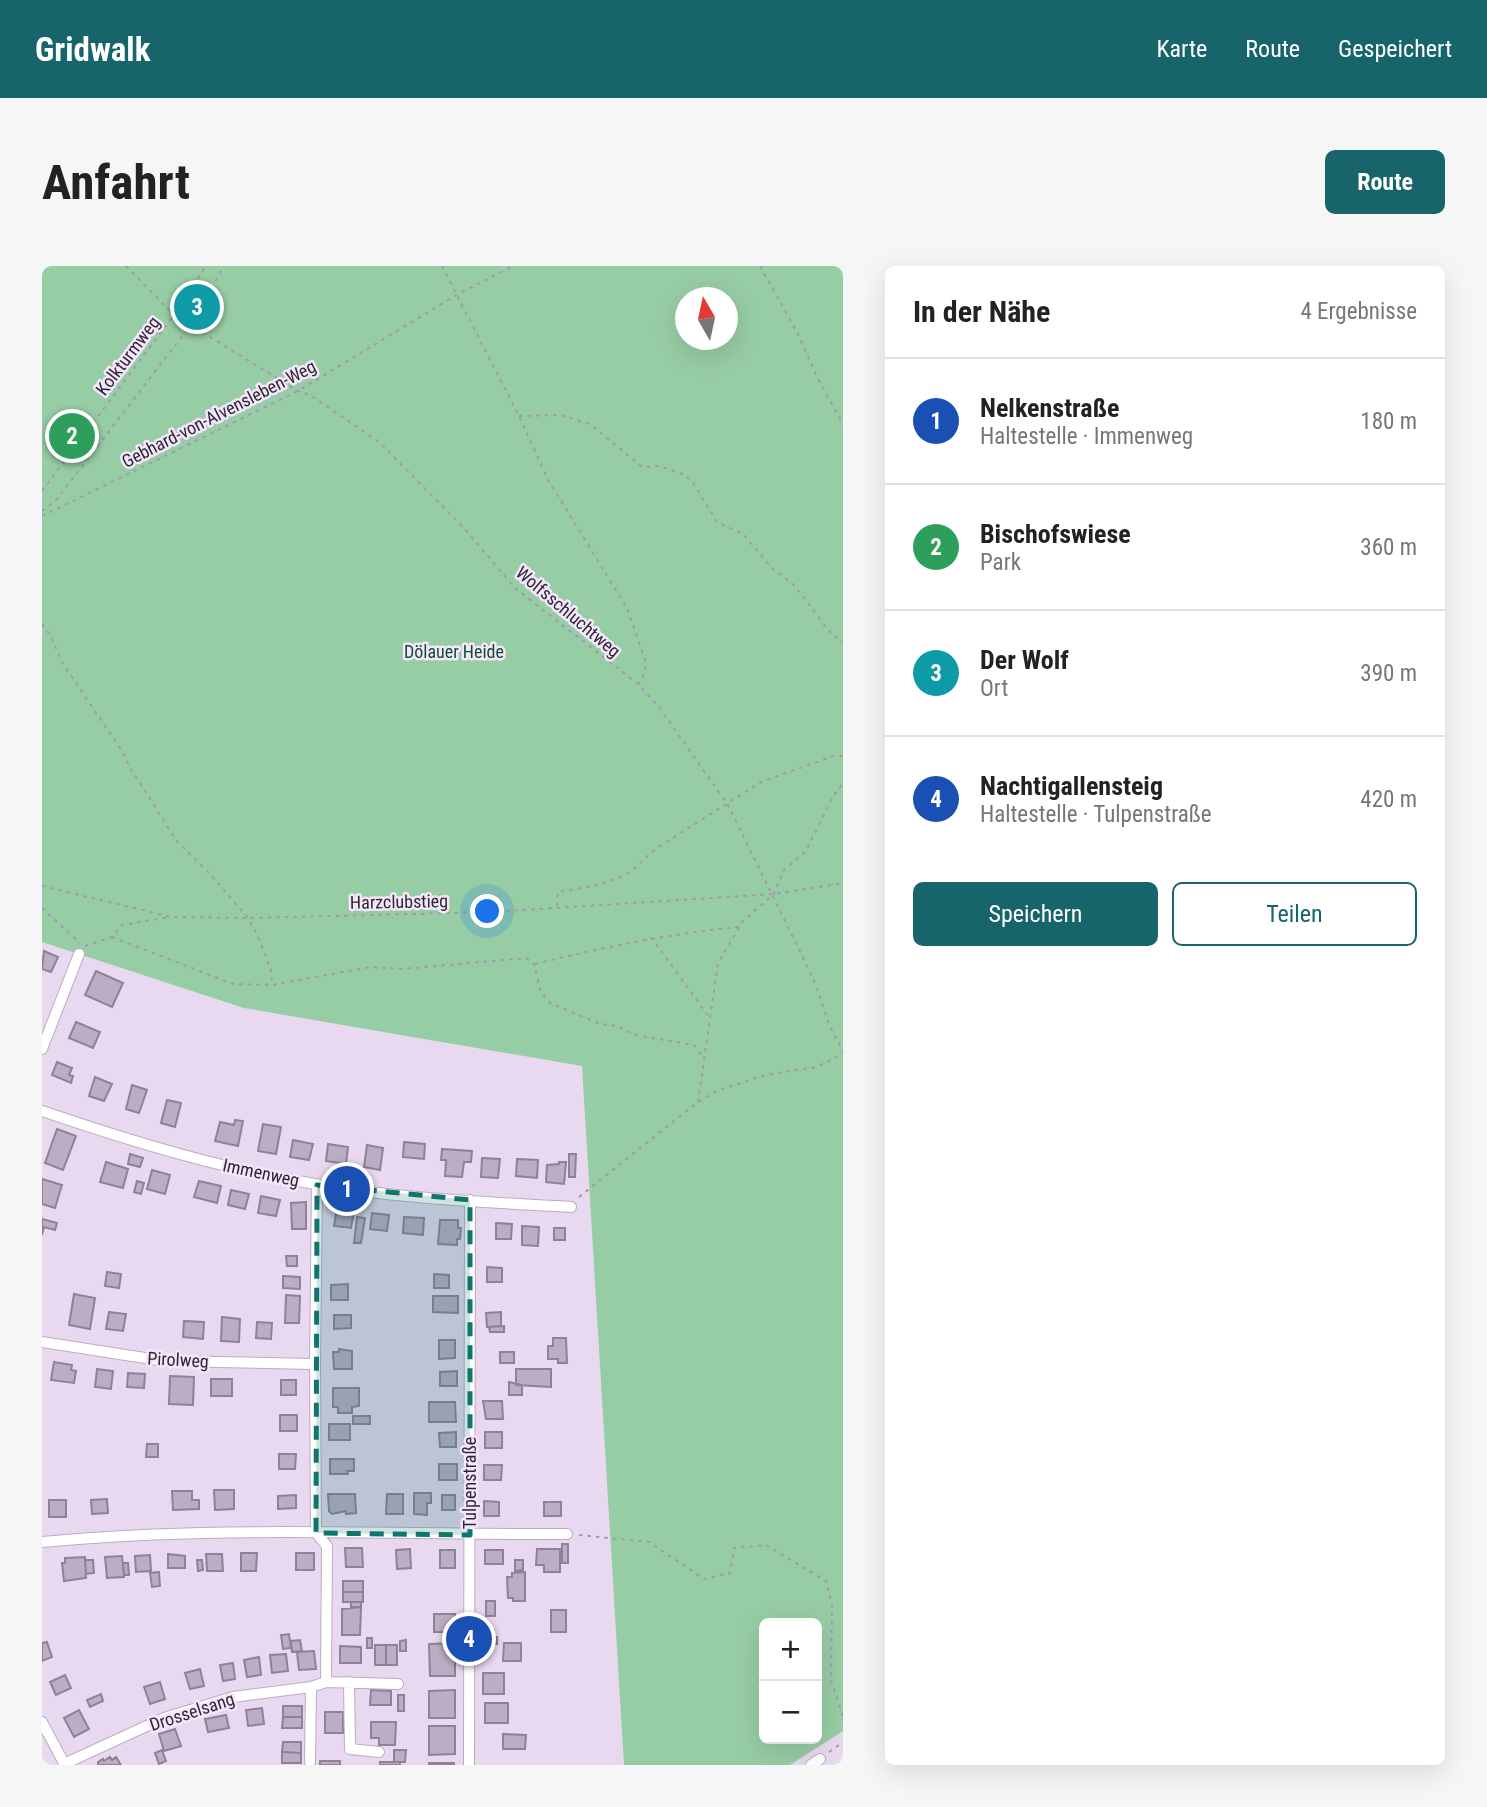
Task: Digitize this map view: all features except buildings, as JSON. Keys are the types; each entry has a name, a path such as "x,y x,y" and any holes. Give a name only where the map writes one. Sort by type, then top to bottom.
{"street":[{"path":"42,1049 79,954"},
{"name":"Immenweg","path":"42,1111 142,1145 317,1185 571,1207"},
{"path":"317,1185 316,1533 327,1546 326,1682"},
{"name":"Tulpenstraße","path":"469,1765 470,1200"},
{"name":"Pirolweg","path":"42,1342 164,1361 315,1364"},
{"path":"42,1542 108,1535 567,1534"},
{"name":"Drosselsang","path":"64,1765 164,1718 233,1697 311,1687 326,1682 398,1684"},
{"path":"349,1682 350,1749 379,1752"},
{"path":"310,1762 311,1687"},
{"path":"42,1723 64,1765"}],"path":[{"name":"Wolfsschluchtweg","path":"126,266 174,316 298,391 310,395 379,442 463,527 515,588 638,684 659,707 728,805 813,978 828,1024 843,1053"},
{"name":"Kolkturmweg","path":"42,491 174,316 205,266"},
{"path":"42,511 57,499 190,326 224,266"},
{"path":"442,266 519,416 548,480 627,608 646,663 645,672 638,684"},
{"name":"Gebhard-von-Alvensleben-Weg","path":"42,516 298,391 458,294 513,266"},
{"path":"760,266 843,424"},
{"path":"519,416 560,415 575,418 590,424 642,467 659,466 685,475 693,482 717,522 743,534 772,568 795,586 829,631 843,642"},
{"path":"42,624 63,664 120,748 176,840 248,918 271,970 272,985"},
{"path":"557,908 558,892 596,885 631,872 657,848 761,782 836,755 843,756"},
{"path":"698,1102 718,963 738,927 774,894 784,870 806,851 832,798 843,783"},
{"name":"Harzclubstieg","path":"42,886 170,917 248,918 492,912 774,894 843,883"},
{"path":"42,908 83,946 112,937 122,925 170,917"},
{"path":"534,964 651,937 738,927"},
{"path":"112,937 233,984 272,985 370,967 401,969 513,957 526,958 534,964 541,992 550,1003 600,1024 618,1026 635,1035 694,1045 704,1059"},
{"path":"651,937 710,1018"},
{"path":"571,1207 580,1195 698,1102 731,1086 765,1075 816,1067 843,1053"},
{"path":"567,1534 649,1542 704,1579 730,1573 734,1548 766,1545 826,1581 832,1605 831,1680 843,1717"},
{"path":"816,1762 843,1742"}],"highlighted area":[{"path":"317,1185 470,1200 470,1535 316,1533"}],"green space":[{"name":"Dölauer Heide","path":"42,266 843,266 843,1731 790,1765 624,1765 582,1066 244,1008 42,942"}],"place":[{"name":"Der Wolf","path":"197,307"},
{"name":"Bischofswiese","path":"72,436"},
{"name":"Nelkenstraße","path":"347,1189"},
{"name":"Nachtigallensteig","path":"469,1639"}]}
